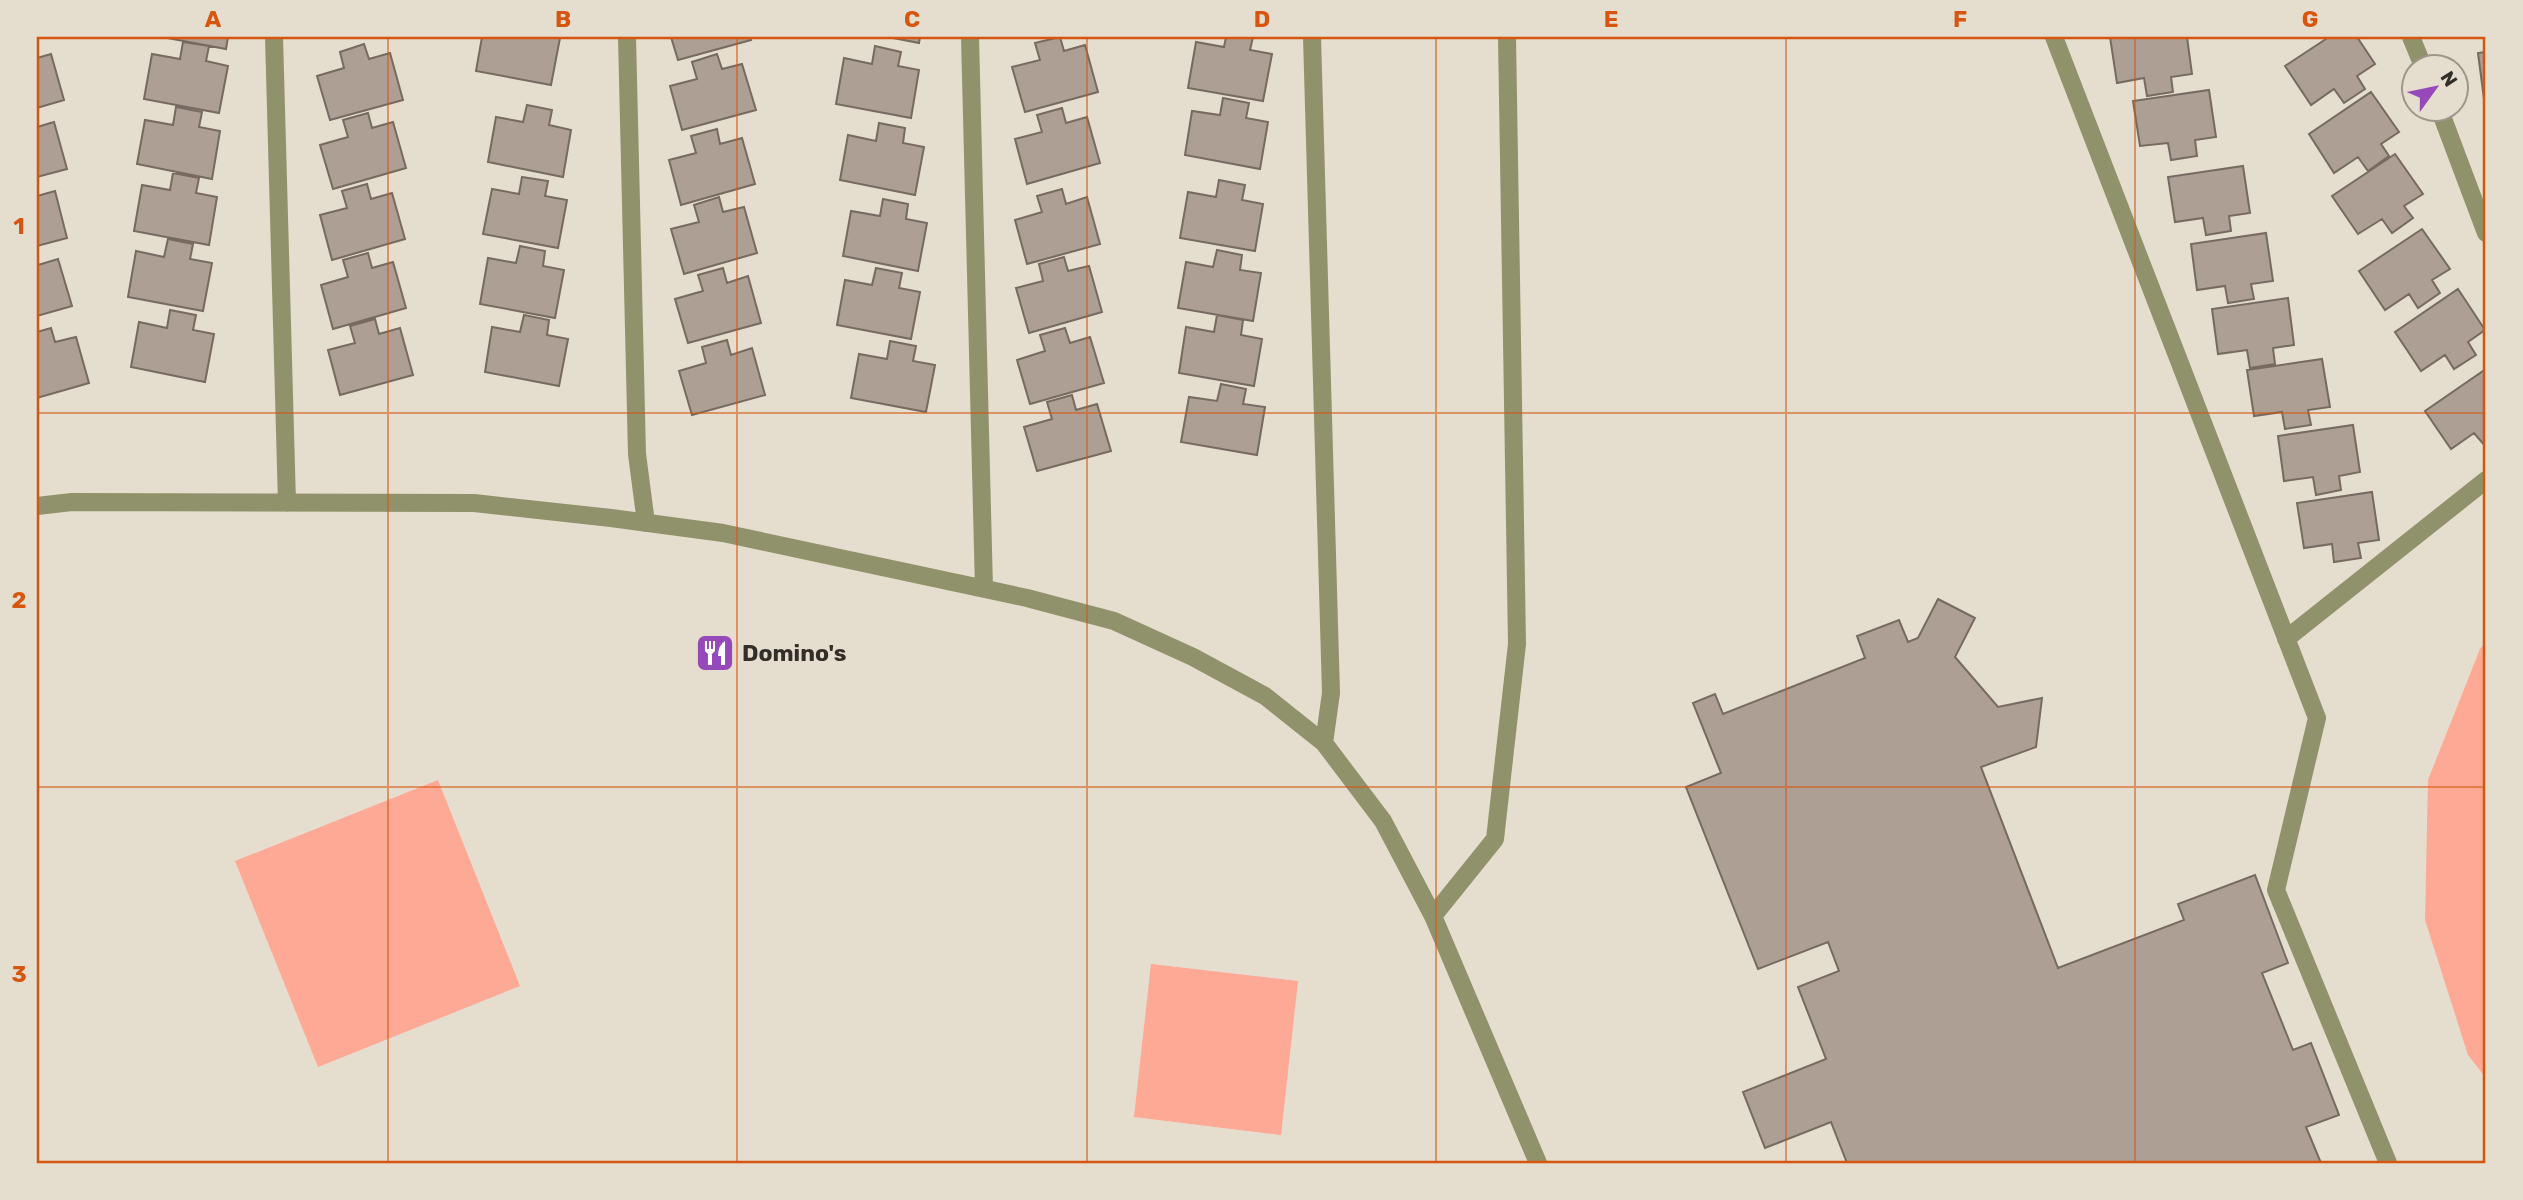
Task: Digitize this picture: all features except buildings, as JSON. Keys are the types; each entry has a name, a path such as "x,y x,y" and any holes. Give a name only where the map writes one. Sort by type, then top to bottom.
{"street":[{"path":"274,37 287,503"},
{"path":"627,37 637,454 646,523"},
{"path":"970,37 984,589"},
{"path":"1312,37 1331,693 1324,743"},
{"path":"1433,916 1495,839 1517,643 1507,37"},
{"path":"2054,37 2317,718 2276,890 2388,1163"},
{"path":"2444,122 2486,233"},
{"path":"2286,639 2486,480"},
{"path":"37,506 72,502 474,503 723,533 984,589 1114,621 1194,657 1265,696 1324,743 1383,821 1433,916 1507,1084 1538,1163"}],"shaded area":[{"path":"2486,642 2486,1078 2468,1055 2425,920 2428,780 2480,649"},
{"path":"438,780 520,986 318,1067 235,861"},
{"path":"1151,964 1298,981 1281,1135 1134,1117"}],"place":[{"name":"Domino's","path":"715,653"}]}
